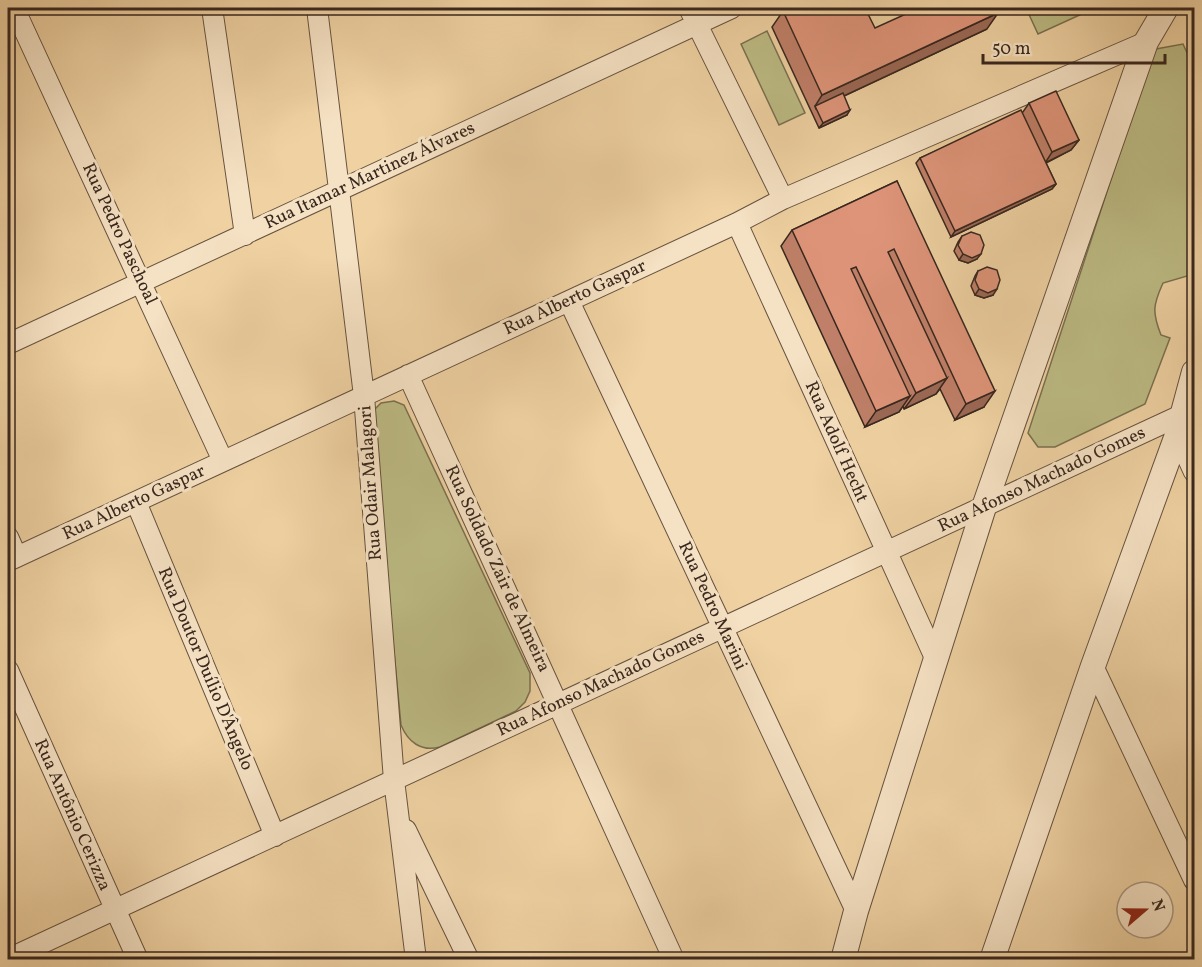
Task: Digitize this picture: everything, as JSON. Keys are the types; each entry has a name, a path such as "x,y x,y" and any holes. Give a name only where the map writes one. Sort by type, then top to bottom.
{"street":[{"name":"Rua Pedro Paschoal","path":"14,8 223,462"},
{"path":"212,8 245,235"},
{"name":"Rua Odair Malagori","path":"317,8 364,396 394,780 416,960"},
{"name":"Rua Itamar Martinez Álvares","path":"8,344 339,191 693,15 732,8"},
{"path":"843,960 856,911 984,507 1146,42 1166,8"},
{"path":"693,15 783,199"},
{"name":"Rua Alberto Gaspar","path":"12,559 737,223 783,199 1146,42"},
{"name":"Rua Adolf Hecht","path":"737,223 936,660"},
{"name":"Rua Pedro Marini","path":"569,301 856,911"},
{"path":"992,960 1093,666 1185,420 1194,372"},
{"name":"Rua Soldado Zair de Almeira","path":"408,375 674,960"},
{"path":"1185,420 1194,472"},
{"name":"Rua Afonso Machado Gomes","path":"8,959 984,507 1185,420"},
{"name":"Rua Doutor Duílio D'Ângelo","path":"136,502 275,836"},
{"path":"8,537 12,559"},
{"path":"1093,666 1194,880"},
{"name":"Rua Antônio Cerizza","path":"8,670 138,960"},
{"path":"399,814 469,960"}],"shaded area":[{"path":"1026,8 1095,8 1038,34"},
{"path":"767,31 805,113 779,125 741,44"},
{"path":"1183,44 1194,68 1194,274 1163,283 1156,303 1156,320 1161,335 1170,338 1145,404 1055,447 1038,447 1028,433 1149,63 1156,49"},
{"path":"394,401 404,405 530,673 530,691 525,702 516,711 440,747 433,748 421,747 411,741 401,725 371,413 381,403"}],"building":[{"path":"790,8 865,8 875,28 919,8 996,8 998,13 822,95 783,11"},
{"path":"1056,91 1079,140 1052,152 1029,103"},
{"path":"843,93 850,110 823,123 815,106"},
{"path":"1021,110 1056,184 955,231 920,158"},
{"path":"897,181 995,391 966,404 894,249 888,252 947,378 916,393 856,267 851,269 910,396 876,411 792,230"},
{"path":"971,232 980,235 984,245 981,254 972,258 963,254 958,245 962,236"},
{"path":"987,267 997,270 1000,280 997,289 988,293 979,289 975,280 978,271"}]}
